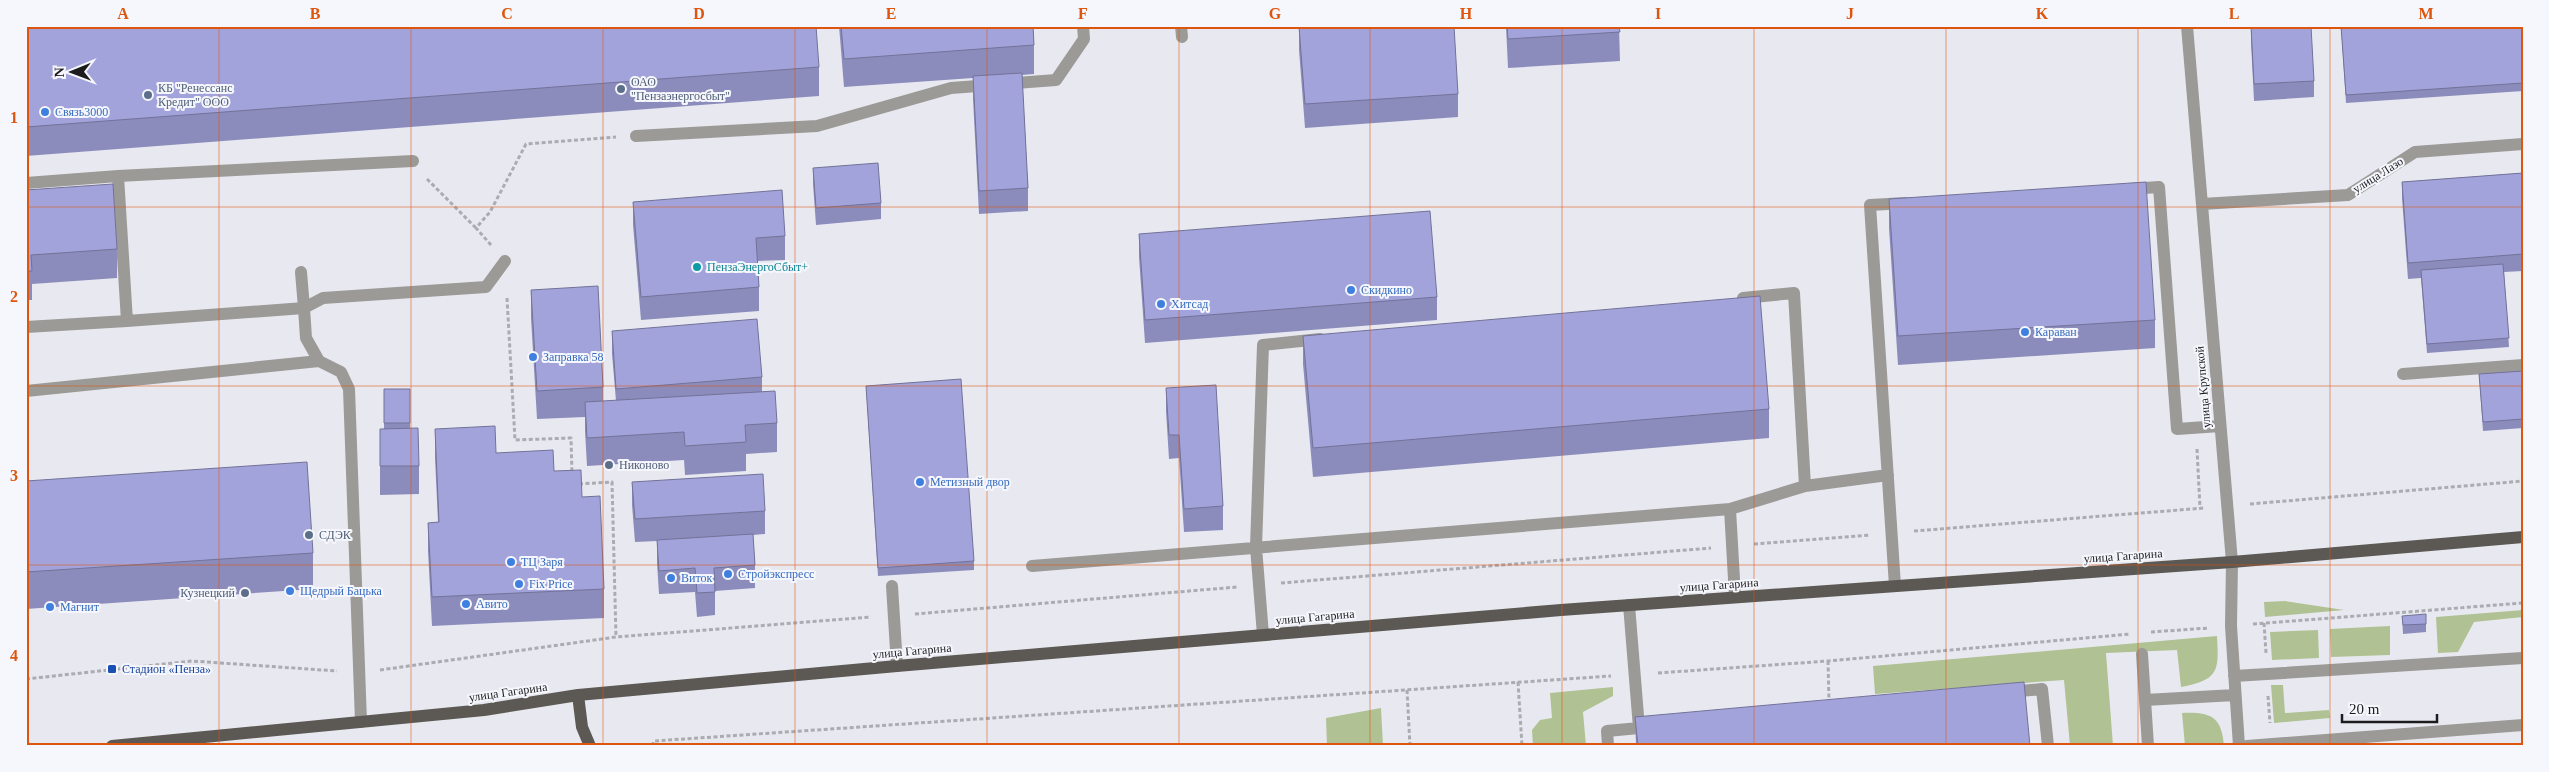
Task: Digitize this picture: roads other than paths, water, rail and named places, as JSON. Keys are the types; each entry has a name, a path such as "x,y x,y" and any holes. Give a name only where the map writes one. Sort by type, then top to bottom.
{"main road":[{"name":"улица Гагарина","path":"112,746 484,710 578,695 897,666 1629,605 2232,562 2523,537"},
{"path":"578,695 582,727 590,746"}],"street":[{"path":"636,136 817,126 952,88 1056,80 1084,39 1083,26"},
{"name":"улица Крупской","path":"2187,26 2232,562 2231,626 2239,746"},
{"name":"улица Лазо","path":"2202,204 2348,195 2415,152 2523,144"},
{"path":"26,183 118,176 413,161"},
{"path":"118,176 127,321"},
{"path":"2119,189 2159,187 2177,429 2220,426"},
{"path":"1895,586 1870,205 1920,202"},
{"path":"26,327 304,308 323,298 486,288 505,261"},
{"path":"301,272 306,338 319,360 341,372 349,389 361,722"},
{"path":"1735,298 1794,293 1804,486"},
{"path":"1263,635 1256,547 1263,345 1332,338"},
{"path":"26,391 319,360"},
{"path":"2403,374 2523,364"},
{"path":"1032,566 1730,509 1804,486 1888,475"},
{"path":"1730,509 1735,597"},
{"path":"892,586 897,666"},
{"path":"1608,746 1607,732 1644,728 1635,674 1629,605"},
{"path":"2142,654 2148,746"},
{"path":"2234,676 2523,658"},
{"path":"1994,694 2042,689 2048,746"},
{"path":"2145,700 2235,695"},
{"path":"2247,746 2523,726"}],"place":[{"name":"ОАО \"Пензаэнергосбыт\"","path":"621,89"},
{"name":"КБ \"Ренессанс Кредит\" ООО","path":"148,95"},
{"name":"Связь3000","path":"45,112"},
{"name":"ПензаЭнергоСбыт+","path":"697,267"},
{"name":"Скидкино","path":"1351,290"},
{"name":"Хитсад","path":"1161,304"},
{"name":"Караван","path":"2025,332"},
{"name":"Заправка 58","path":"533,357"},
{"name":"Никоново","path":"609,465"},
{"name":"Метизный двор","path":"920,482"},
{"name":"СДЭК","path":"309,535"},
{"name":"ТЦ Заря","path":"511,562"},
{"name":"Стройэкспресс","path":"728,574"},
{"name":"Виток","path":"671,578"},
{"name":"Fix Price","path":"519,584"},
{"name":"Щедрый Бацька","path":"290,591"},
{"name":"Кузнецкий","path":"245,593"},
{"name":"Авито","path":"466,604"},
{"name":"Магнит","path":"50,607"},
{"name":"Стадион «Пенза»","path":"112,669"}]}
